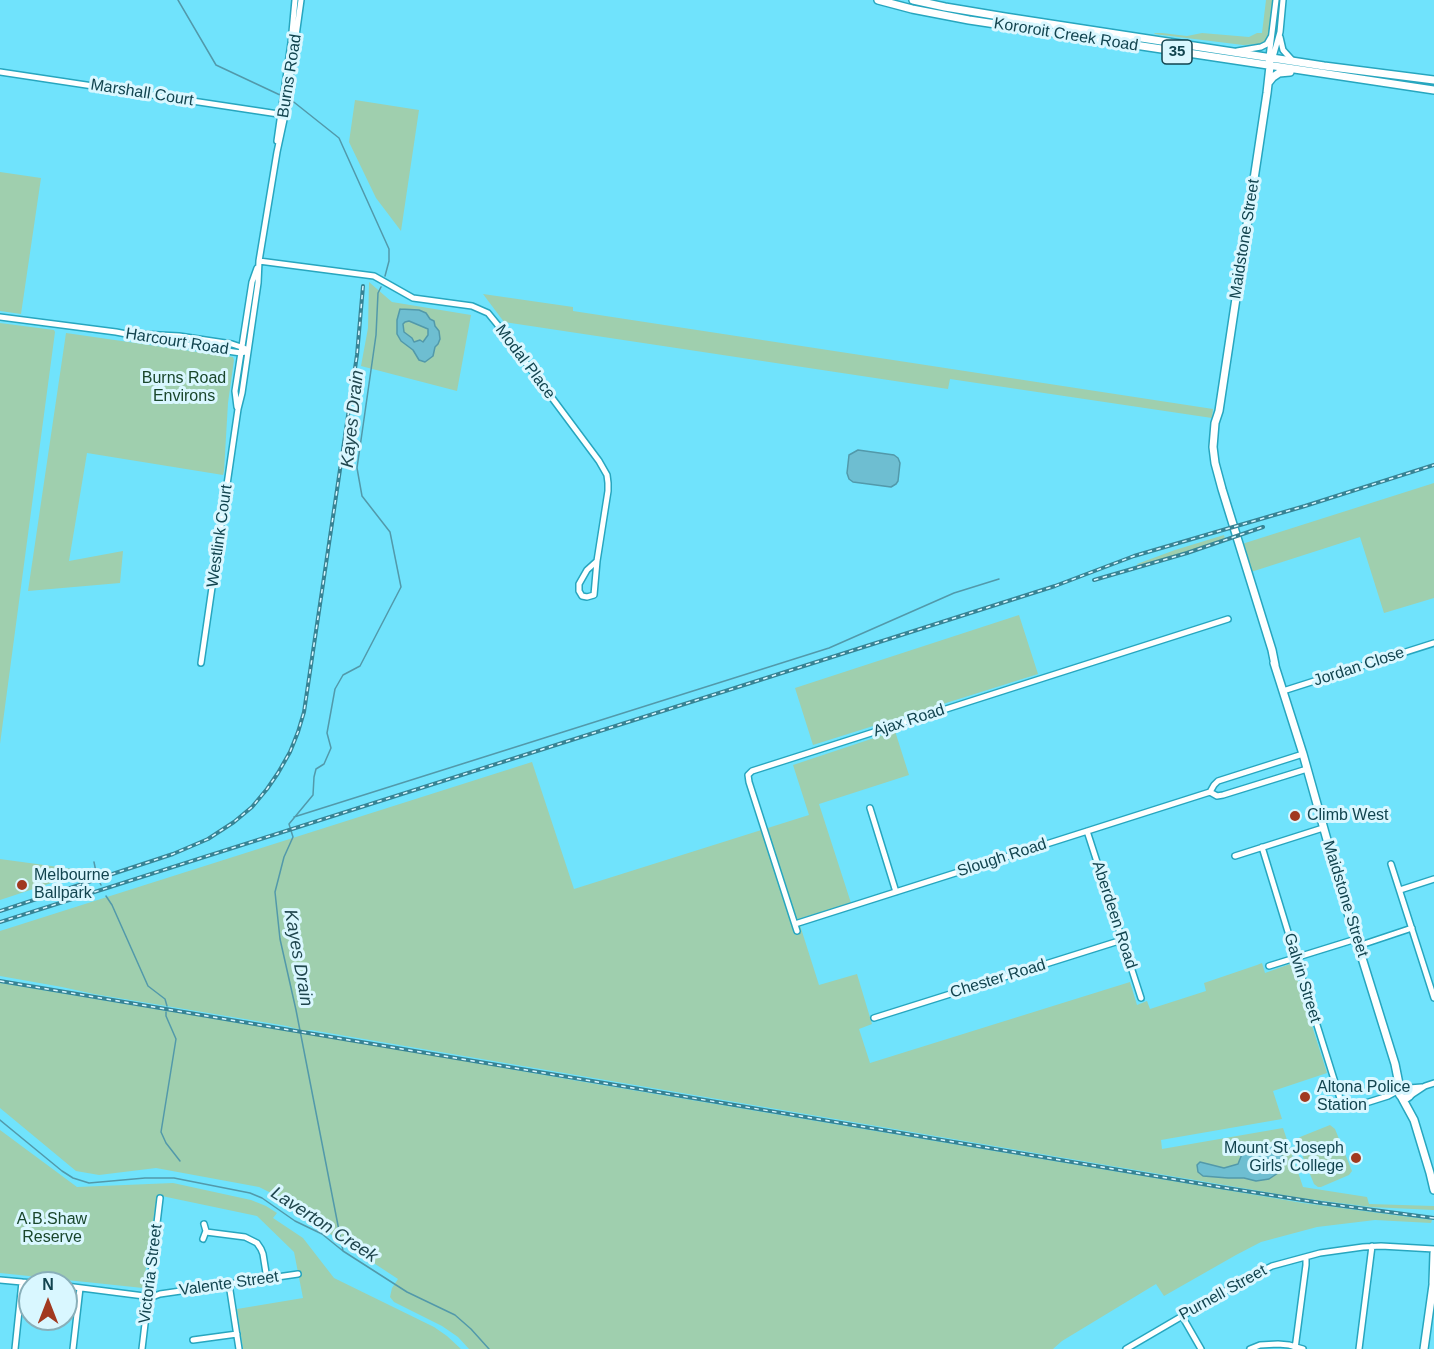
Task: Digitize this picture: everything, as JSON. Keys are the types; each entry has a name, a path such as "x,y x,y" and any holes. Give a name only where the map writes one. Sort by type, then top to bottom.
{"main road":[{"name":"Kororoit Creek Road","path":"878,0 944,16 1434,90"},
{"name":"Kororoit Creek Road","path":"914,0 945,8 1434,80"},
{"path":"1012,27 1013,18"},
{"path":"1120,43 1122,35"},
{"name":"Maidstone Street","path":"1271,57 1219,411 1220,423 1216,454 1218,476 1272,650 1357,942 1432,1177 1434,1190"},
{"path":"1255,64 1268,83 1279,73 1310,71"},
{"path":"1424,1349 1434,1281 1434,1253"}],"street":[{"name":"Burns Road","path":"295,0 295,28"},
{"name":"Burns Road","path":"248,351 259,261 301,0"},
{"path":"1271,57 1276,0"},
{"path":"1271,57 1280,32 1284,0"},
{"path":"1280,32 1283,50 1292,60"},
{"path":"1233,52 1261,47 1267,44 1272,36"},
{"name":"Marshall Court","path":"0,72 282,114"},
{"name":"Burns Road","path":"241,350 252,282 259,261"},
{"name":"Modal Place","path":"259,261 374,276 413,298 472,306 488,313 599,461 607,475 609,483 594,595 582,596 579,584 587,570 597,561"},
{"name":"Harcourt Road","path":"0,317 116,332 179,344 248,351"},
{"name":"Westlink Court","path":"237,410 235,391 241,350"},
{"name":"Westlink Court","path":"201,663 237,410 248,351"},
{"path":"594,595 602,596"},
{"name":"Ajax Road","path":"797,931 749,782 748,775 752,771 1228,619"},
{"name":"Jordan Close","path":"1283,691 1434,643"},
{"name":"Slough Road","path":"795,924 1210,792 1218,781 1303,754"},
{"name":"Slough Road","path":"1210,792 1218,796 1307,769"},
{"path":"870,808 896,892"},
{"path":"1235,856 1323,828"},
{"name":"Aberdeen Road","path":"1087,831 1140,998"},
{"name":"Galvin Street","path":"1262,847 1345,1109 1405,1093"},
{"path":"1391,864 1434,998"},
{"path":"1400,890 1434,879"},
{"path":"1269,966 1412,928"},
{"name":"Chester Road","path":"874,1018 1122,940"},
{"path":"1405,1093 1434,1083"},
{"name":"Victoria Street","path":"142,1349 160,1198"},
{"path":"203,1239 206,1232 204,1224"},
{"path":"206,1232 244,1237 257,1243 263,1254 267,1279"},
{"path":"1359,1349 1372,1246"},
{"name":"Purnell Street","path":"1127,1349 1264,1269 1320,1253 1372,1246 1434,1249"},
{"path":"1296,1348 1306,1257"},
{"name":"Valente Street","path":"148,1295 298,1274"},
{"path":"0,1280 18,1282"},
{"path":"230,1284 239,1349"},
{"path":"73,1349 80,1288 148,1295"},
{"path":"1182,1316 1201,1349"},
{"path":"15,1349 18,1320"},
{"path":"193,1340 237,1334"},
{"path":"1250,1349 1273,1344 1284,1344 1303,1349"}],"green space":[{"path":"1266,0 1273,0 1273,2 1268,37 1261,44 1243,45 1154,34 1187,36 1202,33 1249,37 1262,33"},
{"path":"355,100 419,110 401,231 376,198 349,142"},
{"path":"0,172 41,178 21,314 0,311"},
{"path":"369,282 392,302 471,315 457,391 361,366 368,328"},
{"path":"483,294 573,307 573,311 1213,409 1212,418 950,379 948,389 504,322"},
{"path":"0,323 54,330 55,332 0,744"},
{"name":"Burns Road Environs","path":"66,333 233,357 224,471 223,475 87,453 69,561 123,551 120,583 28,591"},
{"path":"1434,483 1434,598 1384,613 1360,537 1251,572 1242,544"},
{"path":"1224,535 1225,539 1192,550 1138,566 1137,564 1175,550"},
{"path":"1019,615 1038,674 813,745 795,688"},
{"path":"895,731 909,775 819,804 851,903 798,919 819,985 857,974 872,1024 859,1029 870,1063 1130,982 1137,1005 1147,1001 1150,1009 1206,991 1204,983 1262,963 1265,973 1290,964 1293,966 1327,1073 1273,1091 1282,1119 1161,1140 1162,1149 1283,1128 1303,1187 1367,1197 1369,1204 1434,1206 1434,1210 1371,1207 1301,1198 311,1030 305,1031 0,976 0,931 532,762 574,889 809,815 793,765"},
{"name":"Melbourne Ballpark","path":"0,859 88,871 0,900"},
{"path":"0,983 1303,1203 1432,1220 1431,1223 1375,1220 1317,1227 1261,1242 1164,1296 1156,1284 1062,1341 1053,1349 469,1349 458,1337 442,1326 394,1302 390,1297 392,1288 398,1279 277,1196 259,1187 156,1168 99,1175 76,1171 0,1108"},
{"path":"1330,1125 1335,1129 1352,1171 1349,1175 1318,1187 1314,1184 1298,1145 1298,1139"},
{"name":"A.B.Shaw Reserve","path":"0,1130 77,1187 173,1183 251,1200 266,1206 277,1213 273,1218 303,1238 334,1278 434,1327 461,1349 243,1349 237,1309 303,1298 294,1252 257,1216 157,1195 143,1288 78,1281 78,1271 18,1271 18,1275 0,1273"}],"water":[{"path":"400,309 419,310 434,321 440,339 433,356 425,362 419,360 413,350 401,341 397,334","holes":["409,321 428,329 428,335 423,342 420,340 414,342 404,332 403,324"]},
{"path":"858,450 894,455 898,458 900,463 896,484 891,487 853,482 849,479 847,473 849,455"},
{"path":"1252,1146 1273,1146 1282,1151 1281,1171 1269,1179 1256,1181 1244,1178 1203,1176 1198,1172 1197,1165 1200,1162 1224,1168 1238,1164 1242,1154"}],"waterway":[{"name":"Kayes Drain","path":"178,0 216,65 280,95"},
{"name":"Kayes Drain","path":"290,99 339,138 389,249 385,276"},
{"name":"Kayes Drain","path":"343,1251 280,939 275,892 284,857 293,837 289,824 313,795 316,769 324,764 331,748 327,733 335,689 343,675 360,666 401,587 390,532 362,496 357,468 376,335 378,293 381,287"},
{"path":"294,817 829,648 954,593 999,579"},
{"path":"94,862 97,877"},
{"path":"106,896 148,986 165,999 167,1006"},
{"path":"166,1012 176,1039 161,1132 166,1143 180,1161"},
{"name":"Laverton Creek","path":"0,1120 62,1171 73,1178 89,1183 174,1178 250,1193 262,1198 295,1221 322,1234 343,1251 407,1292 455,1315 489,1349"}],"railway":[{"path":"0,911 173,854 208,839 252,807 278,773 290,752 304,712 357,355 363,286"},
{"path":"0,922 1055,586 1134,556 1434,465"},
{"path":"1094,580 1187,553 1263,527"},
{"path":"0,981 1220,1187 1434,1218"}],"place":[{"name":"Climb West","path":"1295,816"},
{"name":"Melbourne Ballpark","path":"22,885"},
{"name":"Altona Police Station","path":"1305,1097"},
{"name":"Mount St Joseph Girls' College","path":"1356,1158"}]}
